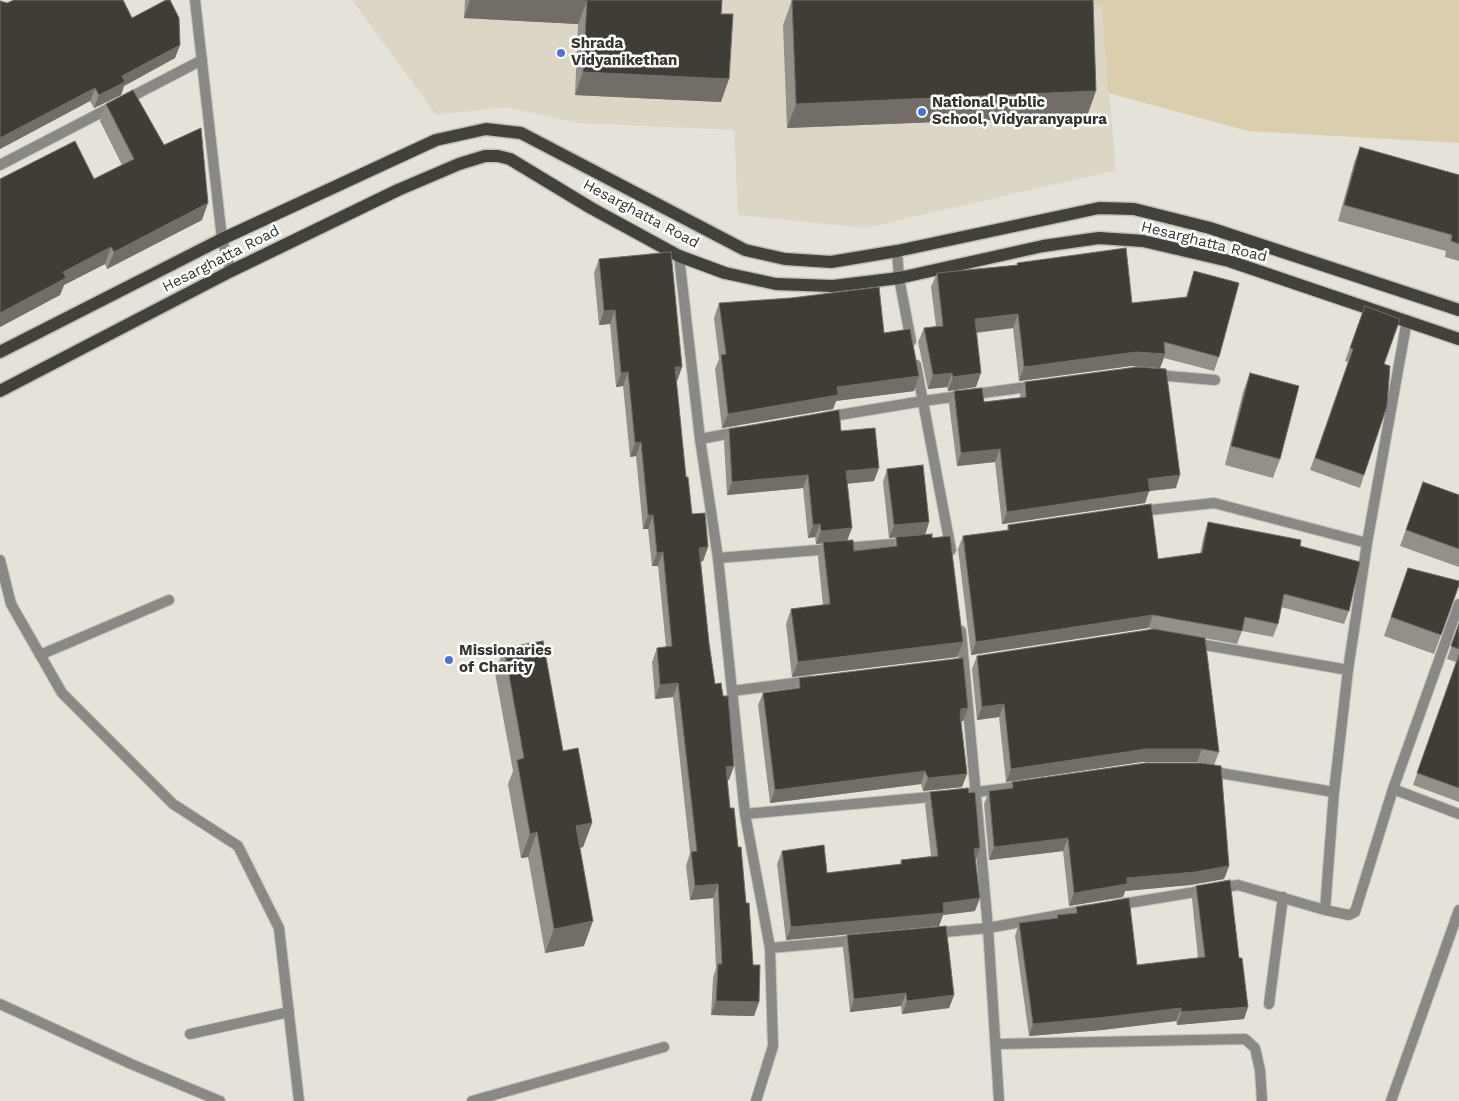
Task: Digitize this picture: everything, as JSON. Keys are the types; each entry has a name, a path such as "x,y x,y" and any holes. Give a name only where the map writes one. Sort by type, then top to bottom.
{"main road":[{"name":"Hesarghatta Road","path":"0,352 222,239 436,140 486,129 521,133 692,225 746,250 785,259 831,262 896,251 1099,208 1134,209 1210,228 1459,310"},
{"name":"Hesarghatta Road","path":"0,391 231,270 398,190 459,164 485,156 498,156 510,159 591,208 678,256 725,273 776,284 833,286 899,278 1043,246 1099,238 1134,240 1229,261 1459,339"}],"street":[{"path":"195,0 222,239 231,270"},
{"path":"0,165 202,60"},
{"path":"896,251 899,278 950,539 952,558"},
{"path":"678,256 700,439 718,558 745,814 770,948 773,1046 756,1101"},
{"path":"1325,910 1334,792 1348,670 1367,543 1407,320"},
{"path":"1142,374 1215,380"},
{"path":"816,419 923,401 1047,385"},
{"path":"700,439 748,431"},
{"path":"1130,512 1214,503 1367,543"},
{"path":"718,558 921,542"},
{"path":"0,560 11,604 62,693 173,804 238,846 279,928 299,1101"},
{"path":"40,655 169,600"},
{"path":"919,934 988,928 1228,885 1248,887 1349,916 1355,912 1393,789 1459,604"},
{"path":"960,625 965,662 988,928 997,1044 999,1101"},
{"path":"1186,641 1348,670"},
{"path":"732,691 819,680"},
{"path":"1197,769 1334,792"},
{"path":"745,814 976,793 1034,784"},
{"path":"1393,789 1459,814"},
{"path":"1269,1004 1283,897"},
{"path":"1391,1101 1459,910"},
{"path":"770,948 869,939"},
{"path":"0,1004 131,1064 220,1101"},
{"path":"190,1034 289,1012"},
{"path":"997,1044 1245,1039 1255,1048 1260,1070 1262,1101"},
{"path":"472,1101 664,1047"}],"shaded area":[{"name":"National Public School, Vidyaranyapura","path":"352,0 1064,0 1102,7 1116,170 866,228 738,215 734,130 577,123 506,107 436,115"},
{"path":"1064,0 1459,0 1459,143 1248,131 1108,93 1102,7"}],"building":[{"path":"14,0 123,0 132,18 166,0 170,0 179,18 180,45 122,76 125,82 99,95 95,88 0,138 0,1 7,3"},
{"path":"573,0 722,0 721,14 733,14 729,79 583,72 587,1"},
{"path":"792,0 1093,0 1096,91 796,104"},
{"path":"133,90 164,145 201,128 208,203 114,252 111,247 63,272 66,278 0,313 0,179 75,141 94,179 134,159 106,104"},
{"path":"1360,147 1459,175 1459,244 1451,241 1452,235 1344,205"},
{"path":"1126,248 1132,303 1187,297 1194,271 1239,283 1219,357 1164,342 1165,354 1136,352 1024,367 1018,314 975,319 981,373 953,377 952,373 933,375 924,328 943,326 937,273 1018,265 1017,263"},
{"path":"671,252 682,367 675,367 686,477 688,477 692,514 705,513 708,547 699,548 709,643 715,684 721,683 723,696 728,696 734,766 726,767 730,808 734,808 738,847 741,847 746,903 749,903 753,965 760,965 759,1002 716,1001 718,964 722,964 718,884 695,886 691,852 697,851 678,683 660,685 657,648 672,646 663,552 657,553 653,515 648,515 641,442 635,443 628,372 621,373 615,310 604,311 599,259"},
{"path":"879,287 884,333 910,329 919,376 837,387 838,395 728,414 721,355 726,354 719,303 791,298"},
{"path":"1365,306 1400,319 1384,364 1390,366 1387,406 1364,475 1315,458 1353,349 1350,348"},
{"path":"1137,367 1166,369 1180,475 1148,479 1150,491 1007,512 1000,449 961,453 954,391 982,388 984,402 1026,397 1025,382"},
{"path":"1250,373 1299,386 1280,459 1231,446"},
{"path":"839,410 841,431 875,428 879,468 846,471 852,528 821,531 820,524 813,525 808,475 732,482 729,429"},
{"path":"923,465 929,522 894,525 887,469"},
{"path":"1423,482 1459,495 1459,549 1406,530"},
{"path":"1151,504 1158,559 1202,553 1208,522 1301,540 1300,546 1360,562 1349,611 1284,594 1278,624 1245,617 1242,631 1153,615 976,642 963,536 1009,530 1008,525"},
{"path":"932,534 932,538 950,536 963,642 798,662 791,609 830,604 823,542 853,540 854,551 897,546 896,537"},
{"path":"1408,568 1459,581 1441,635 1391,617"},
{"path":"1459,624 1459,649 1451,646"},
{"path":"1154,629 1205,638 1219,752 1202,749 1146,749 1011,769 1004,704 982,707 977,656"},
{"path":"543,641 563,751 578,748 592,823 576,826 593,921 554,929 537,832 530,834 517,760 524,758 504,648"},
{"path":"1459,655 1459,788 1417,773"},
{"path":"963,658 968,708 961,709 960,714 967,774 928,778 925,771 775,790 763,693 800,688 799,678"},
{"path":"1146,763 1201,763 1221,766 1229,866 1195,872 1127,878 1127,884 1074,893 1068,838 994,847 989,791 1013,788 1012,782"},
{"path":"968,788 969,793 975,792 980,848 974,849 980,898 943,903 944,913 791,927 782,851 824,845 827,873 902,864 901,860 938,856 930,792"},
{"path":"1230,880 1239,958 1242,958 1248,1007 1181,1012 1181,1008 1033,1024 1019,923 1058,918 1057,915 1077,913 1076,907 1129,898 1137,965 1205,957 1196,886"},
{"path":"946,926 954,995 907,1001 906,993 854,999 847,935"}],"place":[{"name":"Shrada Vidyanikethan","path":"561,53"},
{"name":"National Public School, Vidyaranyapura","path":"922,112"},
{"name":"Missionaries of Charity","path":"449,660"}]}
